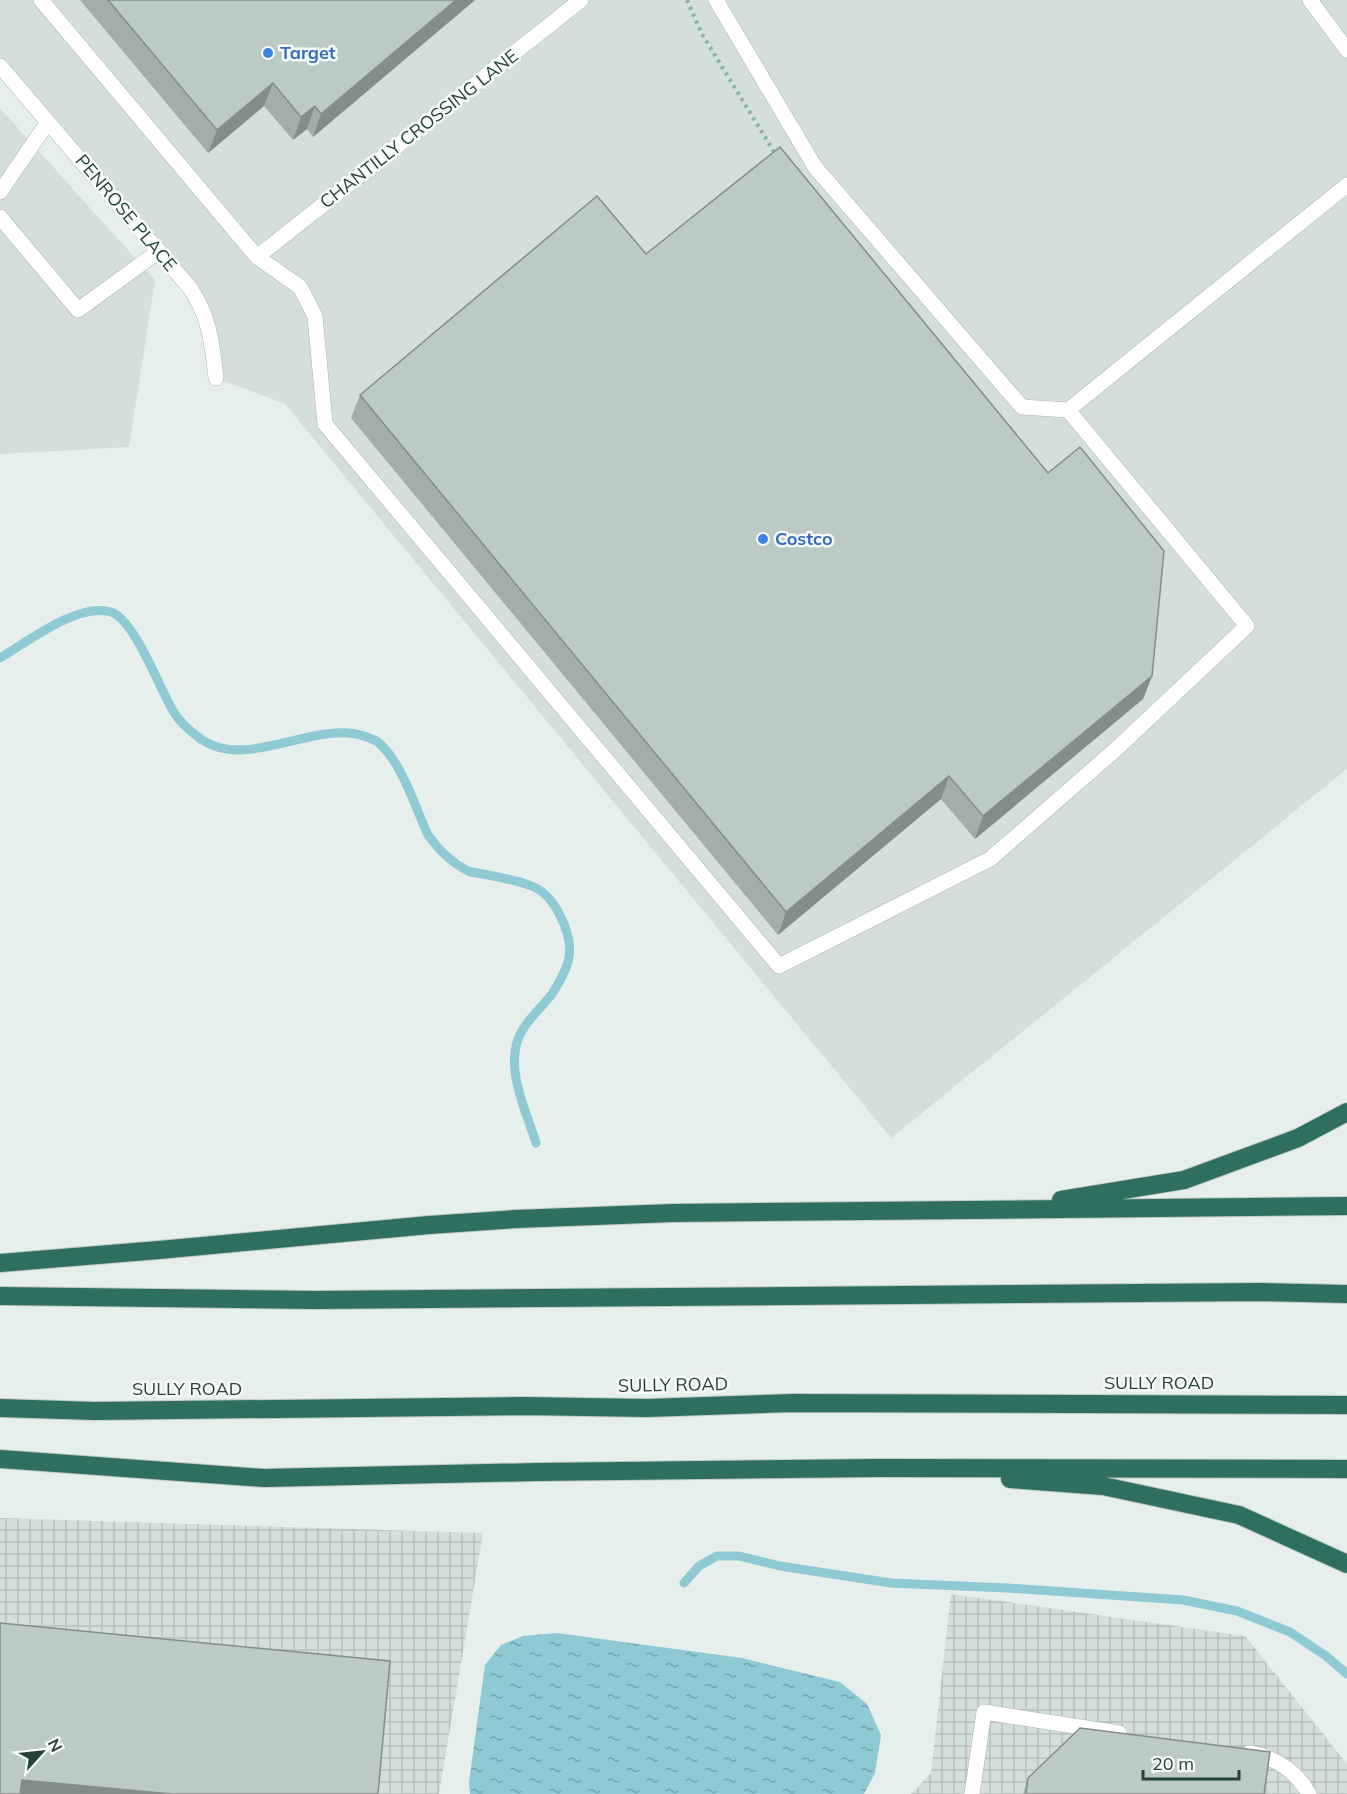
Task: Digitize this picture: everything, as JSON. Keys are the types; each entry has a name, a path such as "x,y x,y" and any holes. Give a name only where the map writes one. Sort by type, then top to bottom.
{"highway":[{"path":"1004,1210 1184,1180 1298,1138 1347,1112"},
{"path":"0,1263 429,1225 673,1213 1347,1206"},
{"path":"0,1296 328,1300 1247,1292 1347,1294"},
{"name":"SULLY ROAD","path":"0,1408 106,1411 523,1406 646,1408 793,1403 1347,1405"},
{"path":"0,1459 264,1478 877,1468 1347,1468"},
{"path":"877,1468 1103,1486 1239,1515 1347,1564"}],"lane":[{"path":"41,0 257,257 300,287 315,316 326,424 779,966 990,859 1114,751 1247,626 1068,410"},
{"name":"CHANTILLY CROSSING LANE","path":"257,257 581,0"},
{"path":"716,0 815,167 1022,407 1068,410 1347,185"},
{"path":"1310,0 1347,50"},
{"name":"PENROSE PLACE","path":"0,66 159,251 201,304 206,319 216,378"},
{"path":"0,192 48,122"},
{"path":"0,217 78,310 159,251"},
{"path":"972,1794 984,1712 1133,1735"},
{"path":"1236,1751 1259,1755 1280,1763 1298,1777 1309,1794"}],"path":[{"path":"687,0 702,34 778,159"}],"shaded area":[{"path":"0,0 1347,0 1347,769 891,1138 285,404 216,378 206,319 0,66"},
{"path":"0,108 155,280 129,447 0,454"},
{"path":"0,1518 483,1533 439,1794 0,1794"},
{"path":"951,1594 1245,1636 1347,1764 1347,1794 911,1794 931,1773"}],"water":[{"path":"557,1633 742,1658 840,1682 867,1704 881,1735 875,1773 864,1794 470,1794 469,1782 485,1665 501,1645 523,1636"}],"building":[{"name":"Target","path":"108,0 456,0 321,114 315,106 301,117 273,83 217,130"},
{"name":"Costco","path":"780,147 1048,473 1080,447 1164,551 1152,676 983,816 949,776 786,912 360,395 597,196 646,254"},
{"path":"0,1623 390,1661 378,1794 172,1794 22,1780 20,1794 0,1794"},
{"path":"1080,1728 1270,1752 1264,1794 1026,1794 1028,1778"}],"waterway":[{"path":"0,658 68,618 98,610 111,612 120,617 129,627 176,715 202,740 221,748 241,750 262,748 326,734 347,733 367,737 379,743 395,762 428,835 441,850 456,864 468,871 518,881 534,887 549,899 561,917 570,948 565,972 552,994 526,1024 518,1038 514,1058 517,1083 536,1143"},
{"path":"684,1583 699,1566 717,1556 739,1556 780,1566 891,1583 1183,1600 1237,1611 1290,1632 1326,1656 1347,1674"}],"place":[{"name":"Target","path":"268,53"},
{"name":"Costco","path":"763,539"}]}
